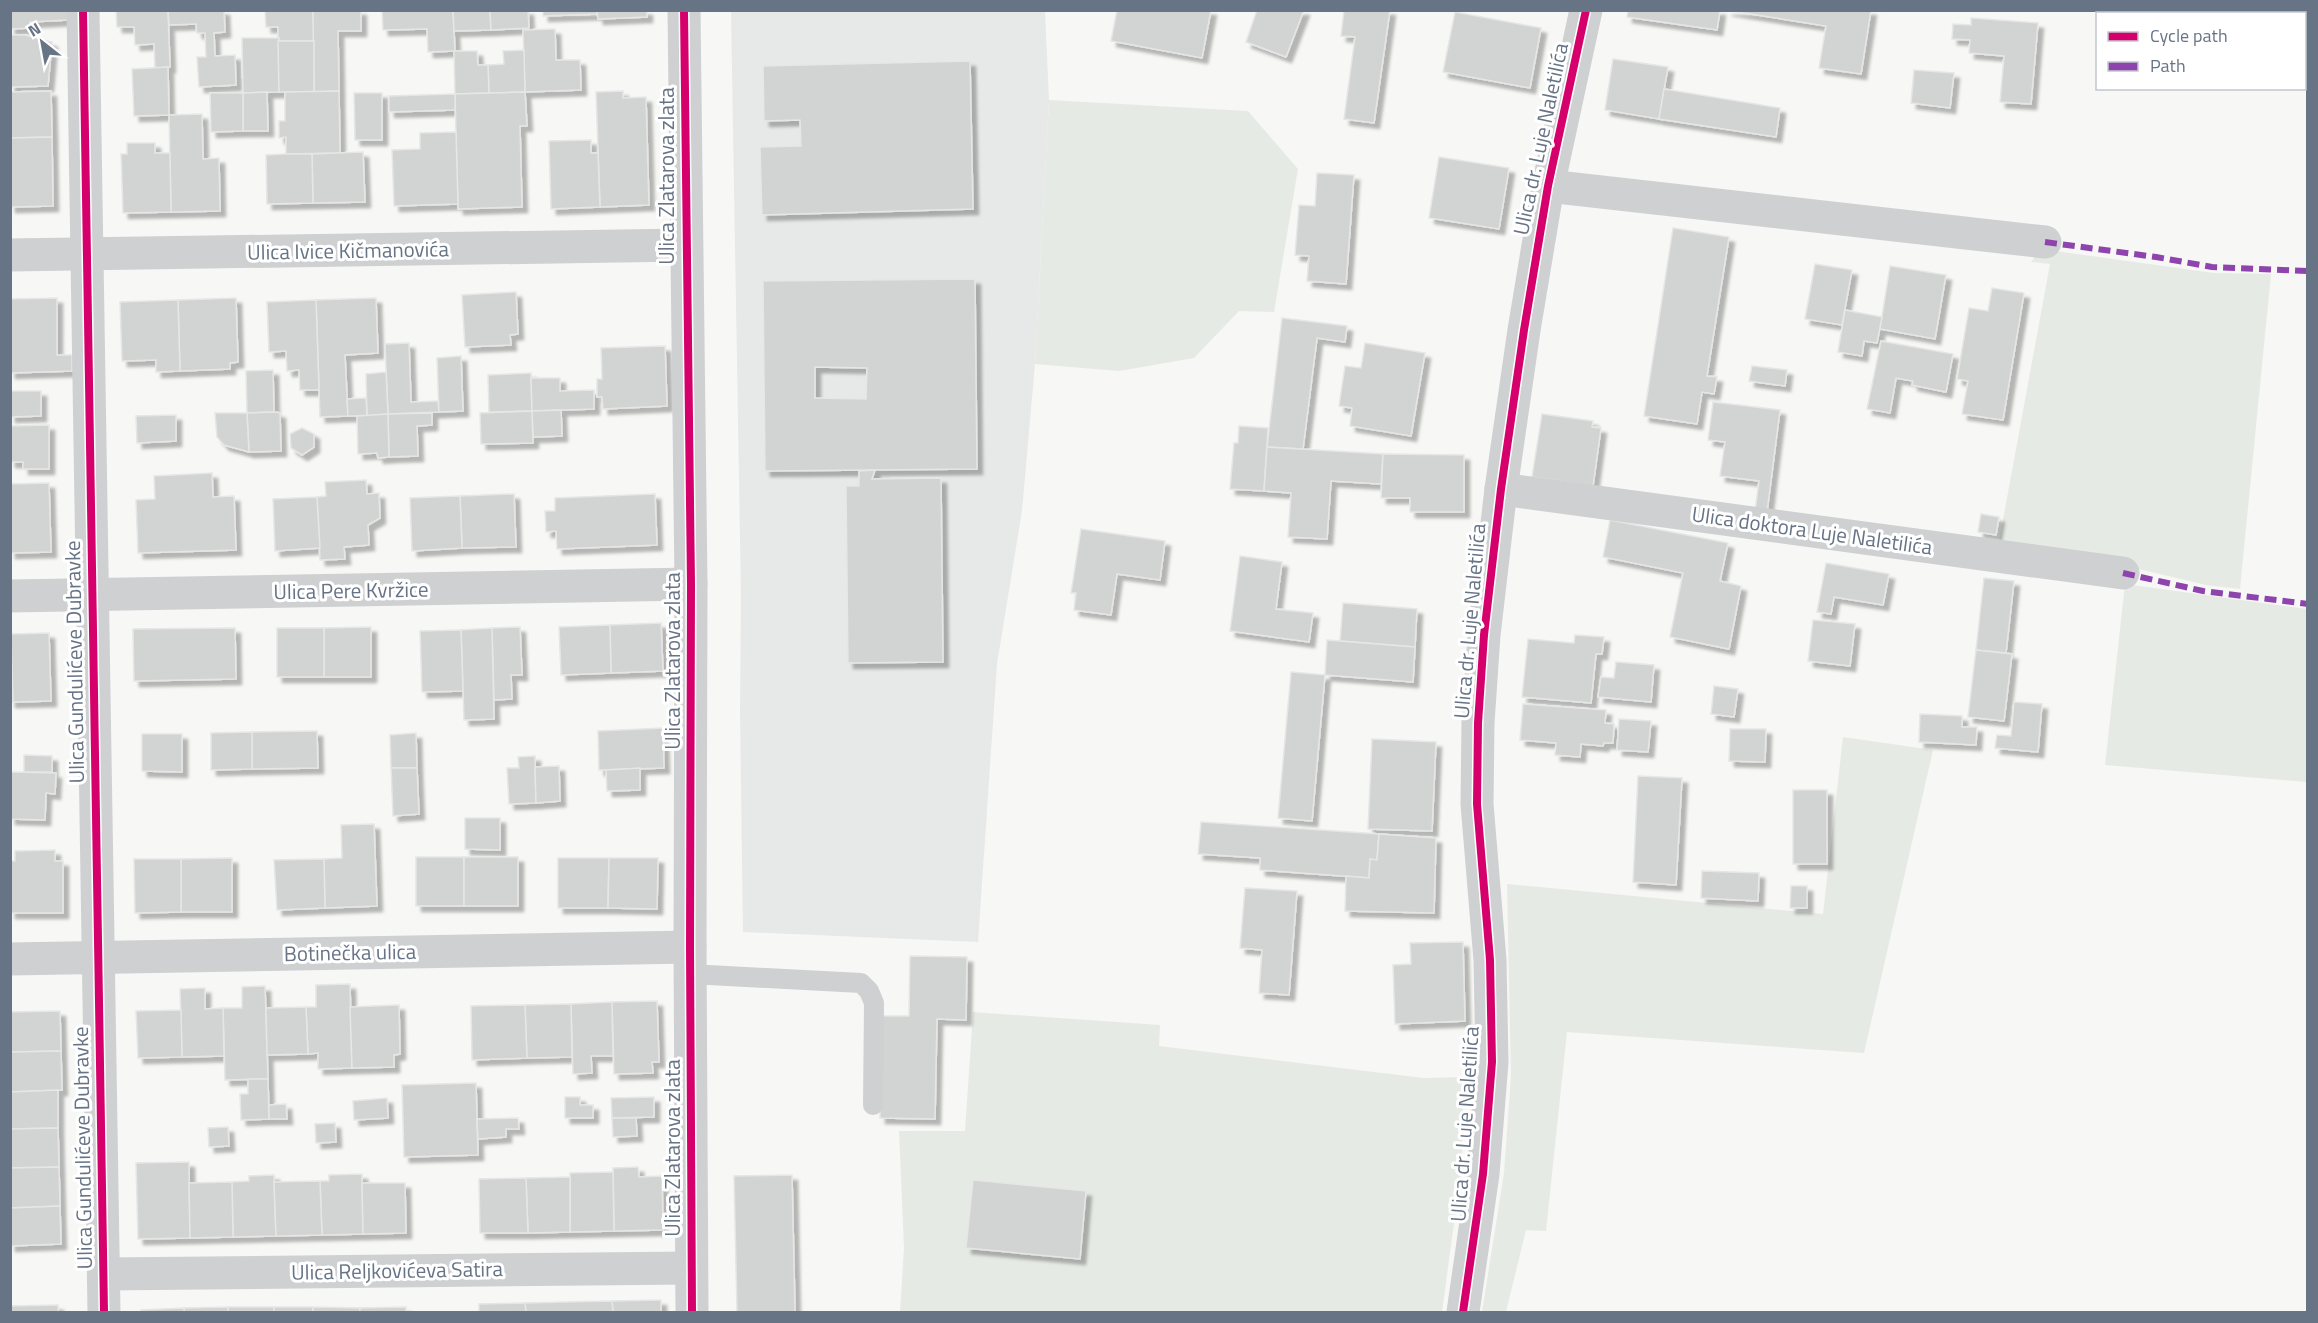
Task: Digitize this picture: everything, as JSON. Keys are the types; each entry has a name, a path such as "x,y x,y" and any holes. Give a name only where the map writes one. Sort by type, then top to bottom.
{"street":[{"name":"Ulica Gundulićeve Dubravke","path":"84,10 104,1312"},
{"name":"Ulica Zlatarova zlata","path":"684,10 691,584 692,1312"},
{"name":"Ulica dr. Luje Naletilića","path":"1463,1312 1483,1174 1492,1062 1490,960 1477,804 1478,723 1484,635 1501,489 1524,330 1548,186 1586,10"},
{"path":"1548,186 2045,242"},
{"name":"Ulica Ivice Kičmanovića","path":"10,255 686,245"},
{"name":"Ulica doktora Luje Naletilića","path":"1501,489 2123,573"},
{"name":"Ulica Pere Kvržice","path":"10,596 691,584"},
{"name":"Botinečka ulica","path":"10,958 690,960"},
{"name":"Ulica Reljkovićeva Satira","path":"104,1274 691,1268"}],"lane":[{"path":"690,960 861,983 869,991 874,1003 873,1105"}],"shaded area":[{"path":"731,11 1045,11 1049,100 1035,364 1022,511 997,664 978,942 743,932 741,598"},
{"path":"1049,100 1248,111 1298,169 1274,312 1239,311 1194,358 1119,371 1035,364"},
{"path":"2048,250 2214,273 2271,274 2240,589 2206,585 2130,567 1998,547 2050,264 2031,262 2037,254"},
{"path":"2125,584 2307,609 2307,782 2105,765"},
{"path":"1843,737 1933,750 1864,1053 1567,1032 1546,1231 1526,1230 1506,1312 1482,1312 1504,1173 1511,1076 1507,884 1823,914"},
{"path":"973,1012 1160,1025 1159,1046 1424,1078 1463,1077 1462,1164 1442,1312 900,1312 904,1248 899,1131 965,1131"}],"building":[{"path":"10,10 67,10 68,20 30,22 30,28 10,29"},
{"path":"116,10 168,10 170,67 155,68 154,44 135,45 134,27 117,27"},
{"path":"168,10 224,10 225,32 214,33 215,56 235,55 236,85 199,87 197,57 206,57 205,33 197,33 196,24 169,25"},
{"path":"265,10 313,10 314,41 278,41 278,27 266,27"},
{"path":"313,10 361,10 361,31 338,31 339,91 314,92"},
{"path":"382,10 453,10 455,51 428,52 427,29 383,30"},
{"path":"453,10 490,10 491,30 454,31"},
{"path":"490,10 528,10 529,28 491,30"},
{"path":"543,10 597,10 598,14 543,16"},
{"path":"597,10 647,10 647,17 598,19"},
{"path":"1117,10 1211,10 1202,58 1111,41"},
{"path":"1257,10 1304,10 1286,57 1246,42"},
{"path":"1344,10 1390,10 1374,123 1344,119 1355,37 1341,36"},
{"path":"1628,10 1720,10 1717,30 1627,17"},
{"path":"1726,10 1871,10 1861,74 1819,68 1826,26"},
{"path":"1455,12 1541,28 1530,88 1443,72"},
{"path":"1971,18 2038,23 2031,104 2000,102 2004,56 1969,53 1970,40 1952,39 1953,24 1971,25"},
{"path":"555,29 556,60 580,60 581,90 525,92 523,30"},
{"path":"10,35 25,35 52,42 48,86 10,87"},
{"path":"242,38 279,38 279,92 243,93"},
{"path":"278,41 314,41 314,92 279,92"},
{"path":"524,50 525,92 489,93 488,65 504,64 503,51"},
{"path":"454,51 477,51 478,65 488,65 489,93 455,94"},
{"path":"1613,59 1668,67 1659,119 1605,110"},
{"path":"970,61 973,209 762,215 760,147 801,146 800,120 764,121 763,66"},
{"path":"168,67 169,115 134,116 132,69"},
{"path":"1914,70 1954,73 1950,108 1911,103"},
{"path":"1664,89 1780,108 1776,137 1659,119"},
{"path":"51,91 52,137 10,138 10,92"},
{"path":"339,91 340,153 286,154 286,137 279,138 279,121 285,121 285,92"},
{"path":"623,91 623,98 646,97 649,205 600,207 596,92"},
{"path":"267,92 268,131 243,131 243,93"},
{"path":"525,92 527,126 520,126 522,207 458,209 455,94"},
{"path":"210,93 243,93 243,131 211,132"},
{"path":"354,93 382,93 382,140 355,140"},
{"path":"455,94 455,110 389,112 389,96"},
{"path":"202,114 203,159 219,158 220,211 171,212 169,115"},
{"path":"456,132 458,204 394,206 392,150 420,149 420,133"},
{"path":"52,137 53,206 10,207 10,138"},
{"path":"591,140 591,153 598,153 600,207 551,209 549,141"},
{"path":"127,143 155,143 155,153 170,153 171,212 123,213 121,154 127,154"},
{"path":"363,152 365,202 313,203 312,154"},
{"path":"312,154 313,203 267,204 266,155"},
{"path":"1439,157 1509,168 1499,229 1429,218"},
{"path":"1317,173 1354,175 1346,284 1307,281 1309,256 1295,255 1299,205 1315,206"},
{"path":"1673,228 1729,237 1707,376 1717,377 1714,394 1702,392 1697,424 1644,416"},
{"path":"1815,264 1852,270 1842,325 1805,319"},
{"path":"1890,266 1946,275 1935,339 1880,329"},
{"path":"975,279 977,469 765,471 763,281","holes":["815,367 867,368 866,399 815,398"]},
{"path":"1992,288 2024,293 2003,420 1962,414 1968,381 1957,379 1969,308 1988,311"},
{"path":"516,292 518,334 510,335 511,345 465,347 462,295"},
{"path":"57,298 57,355 72,355 72,371 10,373 10,299"},
{"path":"236,298 238,362 230,363 230,369 180,371 178,300"},
{"path":"376,298 378,353 345,355 348,416 320,417 316,300"},
{"path":"178,300 180,371 156,372 156,360 122,361 120,302"},
{"path":"316,300 319,390 300,390 299,370 287,371 286,351 269,352 267,302"},
{"path":"1845,310 1882,317 1877,343 1864,341 1862,356 1838,352"},
{"path":"1282,318 1347,326 1345,342 1317,338 1303,449 1267,447"},
{"path":"1881,341 1953,354 1946,392 1912,385 1913,381 1896,378 1890,413 1867,409"},
{"path":"409,343 411,402 438,401 439,412 388,414 385,344"},
{"path":"1365,343 1425,353 1411,436 1350,426 1352,408 1339,406 1345,366 1361,368"},
{"path":"665,346 667,406 603,409 602,397 597,397 597,379 602,379 601,348"},
{"path":"461,356 463,411 439,412 437,358"},
{"path":"1752,366 1787,370 1785,386 1749,381"},
{"path":"273,370 274,412 247,413 246,371"},
{"path":"386,372 388,414 367,416 366,374"},
{"path":"531,373 532,411 489,412 488,375"},
{"path":"531,378 560,378 560,391 594,390 594,409 532,411"},
{"path":"10,391 41,391 41,416 10,417"},
{"path":"366,398 367,416 348,416 347,399"},
{"path":"1713,402 1780,410 1767,512 1755,511 1759,481 1720,476 1725,442 1708,440"},
{"path":"561,410 562,436 533,437 532,411"},
{"path":"532,411 533,443 481,444 480,413"},
{"path":"215,413 247,413 249,452 224,445 217,437"},
{"path":"247,413 280,413 281,451 249,452"},
{"path":"432,413 432,425 417,426 418,456 389,457 388,414"},
{"path":"388,414 389,457 378,458 377,453 358,454 357,416"},
{"path":"1542,414 1593,421 1592,427 1601,428 1593,486 1532,477"},
{"path":"176,415 176,441 137,443 136,416"},
{"path":"49,425 49,469 23,469 23,462 10,462 10,426"},
{"path":"1239,426 1268,428 1264,491 1230,489 1234,443 1238,443"},
{"path":"302,428 314,434 314,447 302,455 291,448 290,434"},
{"path":"1267,447 1383,454 1381,484 1331,481 1327,539 1288,537 1291,493 1264,491"},
{"path":"1383,454 1464,455 1464,512 1410,512 1410,498 1381,498"},
{"path":"875,470 872,479 941,478 943,662 848,663 846,486 859,486 859,471"},
{"path":"212,473 213,497 234,496 236,550 138,553 136,500 155,499 154,476"},
{"path":"366,480 367,494 379,493 380,518 368,525 369,545 344,547 345,559 320,560 317,497 326,496 325,482"},
{"path":"49,483 51,552 10,553 10,484"},
{"path":"514,494 516,547 462,548 460,496"},
{"path":"655,494 657,545 557,549 556,531 546,532 545,511 555,511 555,498"},
{"path":"460,496 462,548 412,551 410,498"},
{"path":"317,497 320,548 275,551 273,499"},
{"path":"1981,514 1999,517 1996,535 1978,532"},
{"path":"1610,520 1728,543 1720,581 1741,586 1729,649 1670,637 1683,573 1603,557"},
{"path":"1081,529 1165,541 1160,580 1117,574 1111,615 1074,610 1076,593 1071,593"},
{"path":"1240,556 1282,562 1276,609 1313,613 1309,642 1230,631"},
{"path":"1826,563 1889,574 1883,605 1834,597 1831,614 1817,612"},
{"path":"1984,578 2014,581 2006,653 1976,650"},
{"path":"1343,603 1417,609 1415,647 1340,641"},
{"path":"1813,620 1855,624 1850,666 1808,661"},
{"path":"661,623 663,671 611,673 610,625"},
{"path":"610,625 611,673 561,675 559,627"},
{"path":"371,627 371,677 324,677 324,628"},
{"path":"520,627 522,675 511,675 512,699 494,700 492,628"},
{"path":"235,628 236,679 134,681 133,629"},
{"path":"277,628 324,628 324,677 277,677"},
{"path":"492,628 494,719 464,720 461,630"},
{"path":"461,630 463,691 422,692 420,631"},
{"path":"49,633 51,701 13,702 11,634"},
{"path":"10,634 13,702 10,702"},
{"path":"1575,635 1604,637 1602,654 1596,654 1591,703 1522,697 1528,639 1574,643"},
{"path":"1327,640 1415,647 1413,682 1325,675"},
{"path":"1976,650 2012,654 2004,721 1968,717"},
{"path":"1616,662 1654,665 1651,702 1598,697 1601,677 1614,678"},
{"path":"1291,672 1325,675 1312,821 1278,818"},
{"path":"1714,686 1738,689 1734,717 1711,714"},
{"path":"2014,702 2042,704 2038,752 1995,748 1997,735 2011,736"},
{"path":"1523,704 1606,710 1605,723 1614,724 1613,743 1604,743 1603,746 1581,744 1580,757 1555,755 1556,743 1520,740"},
{"path":"1920,714 1962,716 1962,727 1977,727 1976,745 1919,742"},
{"path":"1619,719 1651,721 1648,752 1617,750"},
{"path":"663,728 664,768 599,770 598,731"},
{"path":"1730,729 1766,729 1765,762 1729,761"},
{"path":"317,731 318,768 252,769 252,732"},
{"path":"252,732 252,769 211,770 211,733"},
{"path":"416,733 417,768 391,768 390,735"},
{"path":"142,734 182,734 182,772 142,771"},
{"path":"1372,739 1436,742 1432,831 1368,829"},
{"path":"24,755 52,756 52,772 24,772"},
{"path":"535,756 536,803 509,804 507,768 519,768 518,757"},
{"path":"559,766 560,801 536,803 535,767"},
{"path":"391,768 417,768 419,814 393,816"},
{"path":"640,768 640,790 607,791 606,770"},
{"path":"10,772 56,773 55,794 46,793 45,820 10,819"},
{"path":"1638,776 1682,778 1676,885 1633,882"},
{"path":"1793,790 1827,790 1827,864 1793,864"},
{"path":"465,818 500,818 500,850 465,849"},
{"path":"1201,822 1379,834 1377,860 1370,859 1369,878 1260,870 1260,858 1198,854"},
{"path":"374,824 377,906 325,908 324,859 342,858 341,825"},
{"path":"1379,834 1436,838 1434,913 1345,911 1346,876 1369,878 1370,859 1377,860"},
{"path":"55,850 55,861 63,861 63,913 10,913 10,861 15,861 15,851"},
{"path":"416,857 464,857 464,906 416,906"},
{"path":"464,857 518,857 518,906 464,906"},
{"path":"232,858 232,912 181,912 181,859"},
{"path":"558,858 609,858 608,908 558,908"},
{"path":"609,858 658,858 657,909 608,908"},
{"path":"134,859 181,859 181,912 135,913"},
{"path":"324,859 325,908 277,910 274,860"},
{"path":"1702,871 1759,873 1758,901 1701,898"},
{"path":"1791,886 1807,886 1807,908 1790,908"},
{"path":"1245,888 1297,891 1289,995 1259,993 1262,950 1240,948"},
{"path":"1463,942 1465,1021 1395,1024 1393,965 1411,964 1410,943"},
{"path":"910,956 967,957 966,1020 937,1019 935,1119 880,1118 881,1016 909,1016"},
{"path":"350,984 352,1068 318,1069 318,1053 308,1054 306,1007 316,1007 316,985"},
{"path":"265,986 268,1079 225,1080 223,1008 242,1008 242,987"},
{"path":"205,988 205,1009 223,1008 224,1056 182,1057 180,989"},
{"path":"657,1001 659,1062 652,1062 653,1073 614,1074 612,1002"},
{"path":"612,1002 613,1056 591,1056 592,1073 573,1074 571,1004"},
{"path":"571,1004 572,1057 527,1058 525,1005"},
{"path":"399,1005 400,1054 394,1055 394,1067 352,1068 350,1007"},
{"path":"525,1005 527,1058 472,1060 471,1006"},
{"path":"306,1007 308,1054 267,1055 266,1008"},
{"path":"181,1010 182,1057 138,1058 136,1011"},
{"path":"60,1011 61,1051 10,1052 10,1012"},
{"path":"61,1051 62,1090 10,1092 10,1052"},
{"path":"248,1079 268,1079 269,1119 241,1120 240,1094 248,1094"},
{"path":"476,1083 478,1155 404,1157 402,1085"},
{"path":"58,1090 58,1128 10,1129 10,1092"},
{"path":"565,1097 580,1097 580,1105 593,1105 593,1118 565,1118"},
{"path":"654,1097 654,1117 612,1118 611,1098"},
{"path":"387,1098 388,1118 354,1120 353,1101"},
{"path":"286,1104 287,1119 269,1119 269,1105"},
{"path":"518,1118 519,1129 506,1129 506,1137 478,1139 477,1119"},
{"path":"612,1118 636,1118 637,1136 613,1137"},
{"path":"335,1123 336,1142 316,1143 315,1124"},
{"path":"228,1127 229,1146 209,1147 208,1128"},
{"path":"58,1128 59,1167 10,1168 10,1129"},
{"path":"189,1162 190,1238 138,1239 136,1163"},
{"path":"59,1167 60,1206 10,1208 10,1168"},
{"path":"638,1167 639,1177 662,1176 663,1230 614,1231 613,1168"},
{"path":"613,1172 614,1231 570,1232 570,1173"},
{"path":"362,1174 363,1234 322,1235 320,1181 329,1181 329,1175"},
{"path":"274,1175 276,1236 233,1237 232,1182 249,1181 249,1176"},
{"path":"792,1175 795,1312 737,1312 734,1176"},
{"path":"570,1177 570,1232 528,1233 526,1178"},
{"path":"526,1178 528,1233 480,1233 479,1179"},
{"path":"973,1180 1086,1191 1080,1259 966,1248"},
{"path":"320,1181 322,1235 276,1236 274,1182"},
{"path":"232,1182 233,1237 190,1238 189,1183"},
{"path":"362,1183 405,1183 406,1233 363,1234"},
{"path":"60,1206 61,1244 10,1246 10,1208"},
{"path":"661,1300 661,1312 613,1312 612,1301"},
{"path":"612,1301 613,1312 526,1312 525,1303"},
{"path":"525,1303 526,1312 479,1312 479,1304"},
{"path":"58,1305 58,1312 10,1312 10,1306"},
{"path":"228,1307 274,1307 274,1312 228,1312"},
{"path":"228,1307 228,1312 184,1312 184,1308"},
{"path":"274,1307 313,1307 313,1312 274,1312"},
{"path":"313,1307 360,1308 360,1312 313,1312"},
{"path":"406,1307 406,1312 360,1312 360,1308"},
{"path":"184,1308 184,1312 141,1312 141,1310"}],"marked path":[{"path":"2045,242 2212,267 2308,271"},
{"path":"2123,573 2203,591 2308,604"}],"cycle path":[{"path":"83,10 104,1312"},
{"path":"684,10 691,584 692,1312"},
{"path":"1463,1312 1483,1174 1492,1062 1490,960 1477,804 1478,723 1484,635 1501,489 1524,330 1548,186 1586,10"}]}
